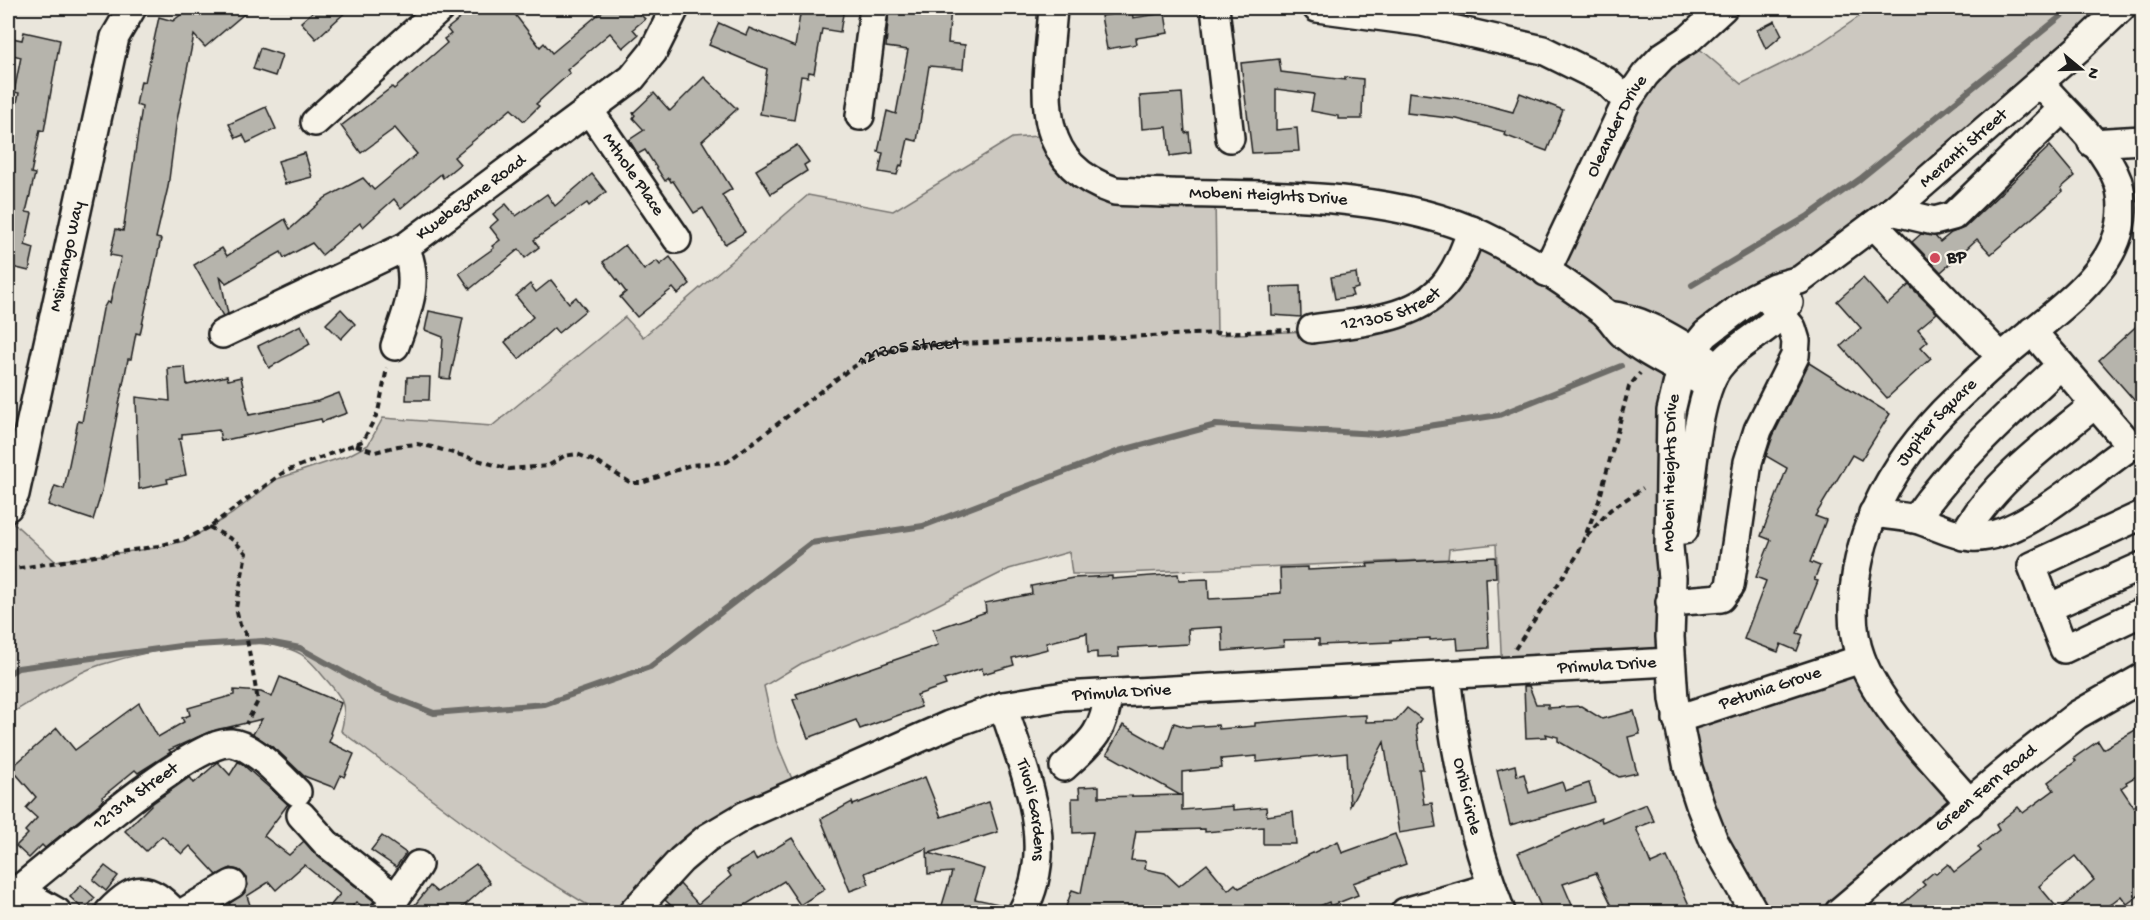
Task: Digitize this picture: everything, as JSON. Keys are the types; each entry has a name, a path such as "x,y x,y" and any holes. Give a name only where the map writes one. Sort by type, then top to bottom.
{"street":[{"name":"Msimango Way","path":"8,507 15,494 39,390 115,37 132,8"},
{"path":"315,122 441,8"},
{"name":"Kwebezane Road","path":"222,334 405,247 632,78 644,65 675,8"},
{"path":"860,116 874,8"},
{"name":"Mobeni Heights Drive","path":"1053,8 1047,116 1051,134 1065,158 1082,174 1100,186 1115,190 1382,205 1417,211 1472,230 1504,246 1607,315 1631,339 1686,360 1713,376 1671,590"},
{"path":"1215,8 1230,138"},
{"path":"1317,8 1450,27 1543,50 1605,81 1627,101"},
{"name":"Oleander Drive","path":"1546,272 1627,101 1645,75 1664,56 1689,39 1723,8"},
{"name":"Meranti Street","path":"1686,360 1718,324 1763,293 1800,280 1883,218 2040,83 2121,8"},
{"name":"Jupiter Square","path":"1970,803 1883,698 1861,659 1854,632 1852,592 1862,545 1873,513 1883,491 1910,452 1942,413 2001,357 2083,287 2104,263 2116,241 2122,203 2118,183 2105,158 2040,83"},
{"path":"1883,218 1935,222 1953,216 2062,109"},
{"name":"Mthole Place","path":"589,111 677,239"},
{"path":"2092,143 2142,140"},
{"path":"1883,218 2001,357"},
{"name":"121305 Street","path":"1312,328 1368,320 1417,307 1434,296 1447,282 1458,265 1472,230"},
{"path":"394,346 412,300 414,278 411,260 405,247"},
{"name":"Meranti Street","path":"1713,376 1728,356 1781,316 1800,280"},
{"path":"1671,590 1721,598 1730,586 1748,462 1758,430 1796,356 1796,341 1792,328 1763,293"},
{"path":"1873,513 1915,519 1963,536 1989,537 2013,526 2136,453 2032,331"},
{"name":"Mobeni Heights Drive","path":"1686,360 1671,411 1669,547 1671,662 1677,719 1700,805 1719,850 1754,912"},
{"path":"1915,519 1943,480 1977,443 2061,365"},
{"path":"1963,536 1988,499 2049,442 2094,405"},
{"path":"2142,515 2032,566 2064,649 2142,612"},
{"path":"2048,608 2142,566"},
{"name":"Petunia Grove","path":"1677,719 1861,659"},
{"name":"Primula Drive","path":"633,912 681,860 706,838 746,815 949,725 1003,706 1064,696 1671,662"},
{"name":"Oribi Circle","path":"1446,675 1453,738 1464,795 1502,912"},
{"name":"Green Fern Road","path":"1839,912 2018,761 2077,715 2142,678"},
{"path":"1064,767 1101,729 1106,714 1108,694"},
{"name":"Tivoli Gardens","path":"1003,706 1038,818 1038,861 1033,888 1022,912"},
{"path":"230,743 262,759 299,804 326,843 390,905 418,865"},
{"name":"121314 Street","path":"57,912 13,894 188,758 201,751 230,743"},
{"path":"184,912 232,884"},
{"path":"1405,912 1492,887"},
{"path":"109,912 136,891 153,892 174,912"}],"path":[{"name":"121305 Street","path":"356,446 375,452 398,446 425,446 509,470 548,466 564,456 577,454 597,462 631,483 642,483 690,465 727,462 850,369 874,354 911,346 944,344 1312,328"},
{"path":"8,570 158,546 188,538 209,527 284,472 356,446 363,441 376,419 394,346"},
{"path":"1500,670 1578,554 1599,501 1629,387 1643,370"},
{"path":"1584,539 1610,510 1643,488"},
{"path":"209,527 233,540 246,553 237,608 240,625 246,634 258,701 243,728 230,743"}],"shaded area":[{"path":"1872,8 2122,8 1800,281 1729,356 1680,552 1670,662 1502,672 1496,544 1449,549 1448,559 1099,574 1072,574 1069,552 1009,569 907,620 802,663 764,686 776,741 795,786 632,912 599,912 512,859 341,731 344,707 339,695 309,661 292,650 272,645 223,643 169,649 120,659 90,669 66,681 8,715 8,518 55,561 156,548 188,540 232,514 277,479 349,455 368,445 383,418 492,426 625,317 643,337 808,195 893,211 1012,138 1051,135 1081,175 1215,196 1217,335 1310,331 1416,309 1472,231 1545,273 1627,102 1689,40 1741,84 1810,50"},
{"path":"1860,661 1970,802 1838,912 1754,912 1677,720"}],"building":[{"path":"189,8 251,8 205,47 194,35 176,125 168,187 156,238 161,239 140,334 136,333 131,359 128,359 102,491 93,520 48,505 55,486 64,489 78,421 82,422 103,309 107,302 110,303 121,257 110,255 116,229 123,231 142,107 136,105 141,81 145,82 159,17 173,21"},
{"path":"317,8 350,8 316,39 301,22"},
{"path":"473,8 510,8 540,47 544,43 552,53 606,8 634,8 645,19 633,29 638,35 623,48 610,33 567,70 570,73 536,104 539,106 524,121 511,109 454,157 460,164 443,178 441,174 401,208 394,199 363,227 360,223 322,255 312,243 284,258 281,252 226,283 220,276 228,314 223,316 194,265 222,248 227,256 285,219 290,229 325,198 363,178 374,190 417,154 395,128 361,153 341,126 392,87 394,89 447,43 444,39 451,34 447,29"},
{"path":"801,8 844,8 840,32 822,29 814,73 809,72 808,77 801,76 794,120 760,114 767,69 709,45 719,23 746,35 749,28 795,47"},
{"path":"889,8 951,8 948,43 965,45 963,69 929,66 917,141 908,139 902,166 900,165 897,175 879,172 883,153 878,152 887,111 896,114 908,50 886,47"},
{"path":"1132,11 1133,18 1165,13 1168,33 1136,38 1137,44 1107,49 1101,16"},
{"path":"1775,21 1782,35 1766,49 1757,30"},
{"path":"24,32 60,40 44,131 40,130 31,173 35,174 26,212 32,213 25,245 34,248 29,271 8,266 8,143 19,93 14,92 21,57 9,54 12,38 22,40"},
{"path":"260,48 282,55 275,76 253,69"},
{"path":"1279,59 1281,72 1345,80 1345,77 1363,79 1362,119 1338,119 1338,116 1311,111 1314,94 1276,89 1276,130 1297,128 1299,151 1252,153 1241,63"},
{"path":"704,77 737,109 702,141 732,189 722,195 745,232 725,244 703,208 694,213 673,181 671,182 669,178 665,181 645,150 638,154 629,140 644,130 633,118 635,115 633,113 654,93 670,111"},
{"path":"1409,92 1468,100 1513,112 1520,93 1563,110 1547,151 1504,135 1505,132 1457,119 1407,113"},
{"path":"1182,93 1185,133 1189,132 1191,153 1170,156 1167,127 1142,129 1140,96"},
{"path":"266,107 276,129 247,143 243,135 236,138 229,124"},
{"path":"797,145 809,162 804,165 807,171 771,194 756,170"},
{"path":"2050,146 2075,176 2061,188 2063,191 1991,254 1977,239 1941,272 1912,242 1921,234 1935,236 1940,242 1951,233 1964,228"},
{"path":"305,153 312,177 285,184 278,161"},
{"path":"592,174 606,192 589,206 587,203 534,240 539,247 525,258 519,249 470,289 459,273 494,248 492,246 500,240 490,227 498,220 493,214 506,204 516,216 547,194 555,206"},
{"path":"625,245 644,270 657,261 660,265 670,257 690,284 678,294 673,288 637,317 620,297 626,292 603,262"},
{"path":"1356,273 1358,288 1351,290 1353,296 1335,299 1331,277"},
{"path":"1863,278 1887,305 1909,285 1937,313 1918,329 1928,341 1921,347 1931,358 1887,398 1841,346 1861,328 1837,301"},
{"path":"551,280 569,303 576,297 586,310 558,333 554,328 519,359 505,342 533,317 516,296 530,284 536,292"},
{"path":"1300,286 1301,317 1272,315 1271,287"},
{"path":"341,309 355,324 341,339 326,324"},
{"path":"429,311 463,318 450,379 440,378 443,337 425,330"},
{"path":"2142,321 2142,409 2099,360"},
{"path":"301,325 310,344 269,368 258,346"},
{"path":"1809,363 1890,414 1861,460 1852,455 1815,516 1826,520 1810,562 1820,566 1814,580 1818,581 1797,633 1803,635 1797,651 1781,644 1778,652 1744,639 1766,581 1756,577 1771,540 1761,536 1787,468 1766,456 1773,436"},
{"path":"185,367 187,385 227,376 228,380 241,377 249,415 318,401 339,393 347,413 322,422 321,419 221,441 219,430 182,434 182,439 179,439 186,475 167,479 168,483 139,489 136,397 170,401 168,368"},
{"path":"407,377 430,377 429,400 406,400"},
{"path":"1495,557 1496,577 1486,578 1489,648 1458,650 1457,638 1319,645 1319,639 1283,640 1284,646 1223,651 1222,627 1188,629 1189,644 1118,648 1119,657 1097,658 1097,652 1088,653 1087,633 1046,643 1048,649 1012,658 1014,665 983,674 982,668 944,680 946,685 917,695 921,707 860,729 856,720 808,738 793,700 798,698 796,694 938,645 933,630 986,612 985,603 1032,594 1031,586 1073,578 1112,576 1112,579 1178,574 1179,580 1208,579 1209,599 1268,596 1268,594 1281,593 1280,568 1308,567 1308,570 1368,567 1367,564"},
{"path":"280,677 341,703 329,742 354,754 344,777 341,775 335,788 304,776 277,750 253,734 262,719 209,732 169,750 171,752 138,773 135,770 102,797 104,799 99,804 45,848 42,845 29,858 16,846 28,834 25,831 37,818 26,808 36,797 11,768 57,728 75,750 139,703 158,737 184,722 182,718 190,715 188,708 234,695 234,690 261,692 272,697"},
{"path":"1524,686 1529,686 1536,704 1548,704 1548,708 1581,706 1602,719 1634,711 1640,734 1628,737 1637,773 1619,777 1558,741 1558,737 1546,734 1547,737 1526,738"},
{"path":"1407,708 1421,719 1416,726 1423,769 1419,769 1424,804 1432,803 1436,827 1399,833 1384,742 1350,806 1347,753 1257,762 1257,756 1221,759 1222,768 1182,772 1182,810 1233,806 1233,810 1266,807 1267,816 1293,812 1296,844 1263,844 1263,827 1205,832 1205,829 1136,831 1131,860 1146,861 1145,869 1165,873 1179,886 1207,864 1228,890 1235,884 1239,888 1338,841 1342,853 1395,834 1406,864 1353,883 1358,895 1330,906 1329,902 1306,912 1064,912 1072,890 1081,893 1093,832 1073,833 1072,798 1080,798 1079,787 1099,786 1099,797 1180,795 1107,754 1123,725 1165,749 1174,723 1186,727 1218,725 1219,729 1255,726 1255,723 1366,715 1366,722 1396,721"},
{"path":"2142,726 2142,773 2126,782 2127,784 2121,788 2142,819 2142,893 2127,904 2121,896 2100,912 1893,912 1925,885 1922,882 1934,872 1936,874 1948,864 1954,872 1981,851 1978,847 1999,830 1996,825 2018,807 2023,813 2054,790 2048,782 2076,761 2074,758 2098,741 2103,749","holes":["2075,856 2094,880 2059,910 2039,886"]},
{"path":"218,762 230,775 238,762 241,763 288,804 264,836 289,855 304,841 316,855 374,901 367,909 356,902 348,912 325,912 340,894 304,865 276,890 269,882 247,896 251,908 235,912 229,904 245,892 248,885 246,877 240,871 231,868 217,875 190,846 182,854 162,836 146,851 125,831 153,803 190,777 194,783"},
{"path":"1515,765 1517,776 1524,774 1529,793 1562,782 1565,791 1589,783 1595,802 1510,825 1497,770"},
{"path":"925,777 941,817 989,802 998,832 929,853 984,869 975,899 1004,905 1004,912 940,912 952,872 928,874 927,848 865,873 869,884 850,891 821,819 852,802 853,805"},
{"path":"1646,804 1654,821 1636,828 1651,864 1667,857 1690,907 1680,912 1615,912 1596,873 1563,884 1575,912 1543,912 1518,853 1601,818 1602,822"},
{"path":"382,836 406,853 396,867 371,850"},
{"path":"792,838 825,889 800,905 784,881 734,912 678,912 665,900 680,884 698,904 731,876 727,870 753,854 756,860"},
{"path":"476,864 490,883 457,912 409,912 430,886 437,892"},
{"path":"105,866 118,876 106,891 93,880"},
{"path":"81,885 95,898 84,910 70,897"}],"waterway":[{"path":"1692,285 1808,216 1860,179 2071,8"},
{"path":"8,674 18,668 180,646 263,641 300,648 375,690 434,713 545,704 650,667 811,543 923,526 1119,451 1216,425 1377,434 1499,415 1621,366"}],"place":[{"name":"BP","path":"1935,258"}]}
